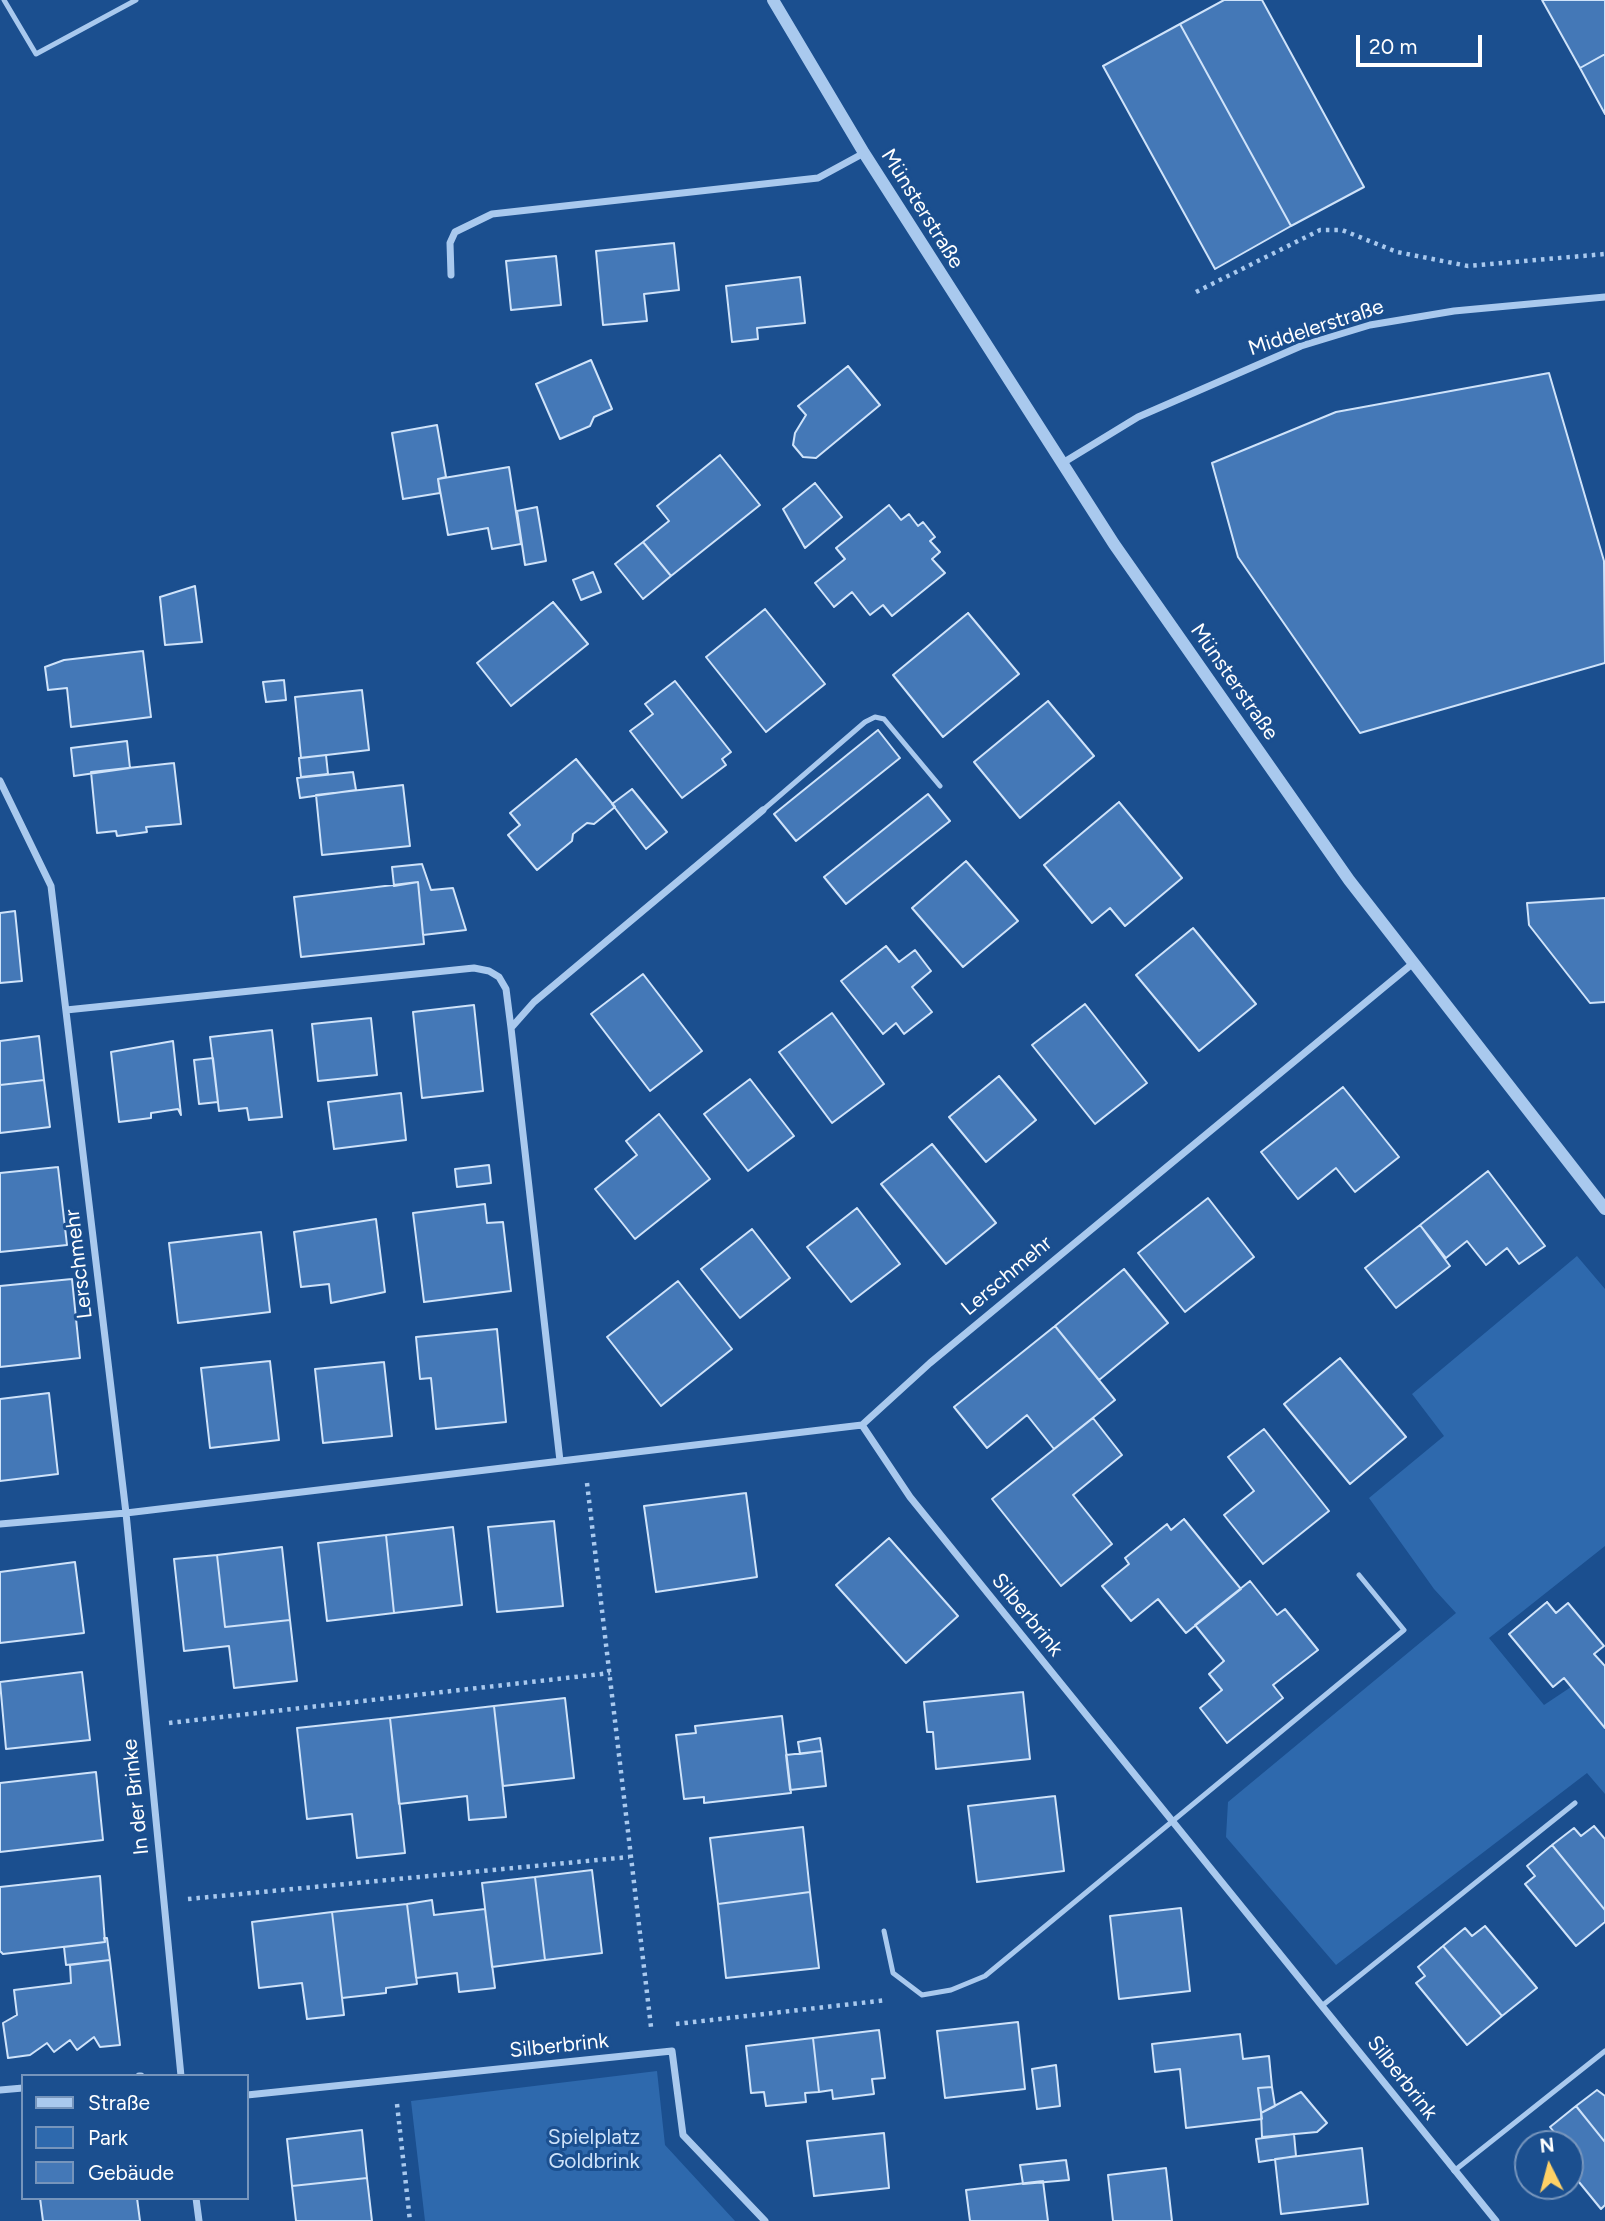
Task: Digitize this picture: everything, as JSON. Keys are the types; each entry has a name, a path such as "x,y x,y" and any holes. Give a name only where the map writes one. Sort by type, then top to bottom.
{"street":[{"name":"Münsterstraße","path":"773,0 864,153 1060,464 1327,849 1412,964 1605,1209"},
{"name":"Münsterstraße","path":"451,275 450,243 455,232 492,214 818,178 864,153"},
{"name":"Middelerstraße","path":"1060,464 1138,417 1301,346 1370,325 1454,311 1605,297"},
{"name":"Lerschmehr","path":"0,781 51,886 126,1513"},
{"path":"511,1028 534,1002 763,810"},
{"name":"Lerschmehr","path":"862,1425 930,1363 1412,964"},
{"path":"66,1010 474,968 489,971 499,977 506,989 511,1028 559,1461"},
{"path":"0,1524 126,1513 862,1425"},
{"name":"Silberbrink","path":"862,1425 910,1497 1496,2221"},
{"name":"In der Brinke","path":"126,1513 181,2074"},
{"name":"Silberbrink","path":"248,2095 672,2051 683,2135 765,2221"},
{"path":"0,2090 21,2088"},
{"path":"196,2200 199,2221"}],"lane":[{"path":"4,0 36,54 136,0"},
{"path":"763,810 865,722 875,717 884,719 940,786"},
{"path":"884,1930 893,1973 922,1995 951,1990 985,1976 1404,1630 1359,1576"},
{"path":"1323,2006 1575,1803"},
{"path":"1454,2171 1605,2051"}],"path":[{"path":"1196,292 1320,230 1342,230 1397,252 1468,266 1605,254"},
{"path":"584,1458 651,2027 922,1995"},
{"path":"146,1726 610,1672"},
{"path":"165,1901 629,1857"},
{"path":"394,2079 410,2221"}],"green space":[{"path":"1577,1256 1605,1289 1605,1546 1489,1638 1544,1705 1571,1687 1605,1728 1605,1794 1587,1773 1336,1965 1226,1837 1228,1802 1456,1613 1434,1589 1369,1498 1444,1436 1412,1394"},
{"name":"Spielplatz Goldbrink","path":"657,2071 665,2145 735,2221 425,2221 411,2101"}],"building":[{"path":"1224,0 1262,0 1364,187 1291,226 1180,24"},
{"path":"1542,0 1605,0 1605,54 1580,68"},
{"path":"1180,24 1291,226 1215,269 1103,66"},
{"path":"1605,54 1605,114 1580,68"},
{"path":"674,243 679,290 644,294 647,321 603,325 596,251"},
{"path":"556,256 561,305 511,310 506,261"},
{"path":"800,277 805,323 757,328 758,339 732,342 726,286"},
{"path":"591,360 612,409 594,417 590,426 560,439 536,384"},
{"path":"848,366 880,405 816,458 803,457 793,445 795,433 806,415 798,406"},
{"path":"1549,373 1604,561 1605,663 1360,733 1238,557 1212,463 1336,412"},
{"path":"437,425 446,477 438,479 440,493 403,499 392,433"},
{"path":"720,455 760,505 671,576 643,542 669,521 657,506"},
{"path":"509,467 521,544 492,549 488,528 448,535 438,479"},
{"path":"815,483 842,517 805,548 783,509"},
{"path":"889,505 901,520 909,514 918,526 923,522 935,537 930,541 940,552 932,559 945,573 892,616 883,605 870,615 852,592 834,607 815,583 845,559 836,548"},
{"path":"537,507 546,561 525,565 517,511"},
{"path":"643,542 671,576 643,599 615,564"},
{"path":"593,572 601,592 581,600 573,580"},
{"path":"195,586 202,642 165,645 160,597"},
{"path":"553,602 588,644 511,706 477,663"},
{"path":"765,609 825,684 766,732 706,657"},
{"path":"968,613 1019,674 943,737 893,675"},
{"path":"143,651 151,717 71,727 67,688 48,690 45,667 64,660"},
{"path":"284,680 286,700 266,702 263,682"},
{"path":"675,681 731,752 722,759 726,765 682,798 630,731 653,714 645,704"},
{"path":"362,690 369,750 301,758 295,697"},
{"path":"1048,701 1094,756 1020,818 974,762"},
{"path":"878,730 900,758 796,841 774,814"},
{"path":"127,741 130,768 74,776 71,748"},
{"path":"326,755 328,774 301,777 299,758"},
{"path":"576,759 615,807 594,824 587,823 573,834 572,841 537,870 508,835 520,825 510,813"},
{"path":"174,763 181,824 146,827 147,832 117,836 116,831 97,833 91,772"},
{"path":"353,772 356,790 300,798 297,778"},
{"path":"403,785 410,846 322,855 316,795"},
{"path":"632,789 667,832 646,849 612,804"},
{"path":"928,794 950,821 846,904 824,877"},
{"path":"1119,802 1182,878 1125,926 1110,908 1092,923 1044,865"},
{"path":"966,861 1018,921 963,967 912,908"},
{"path":"422,864 431,890 453,888 466,930 423,935 418,882 394,886 392,867"},
{"path":"418,882 424,944 301,957 294,897"},
{"path":"1605,898 1605,1002 1590,1003 1529,925 1527,903"},
{"path":"15,911 22,981 0,983 0,913"},
{"path":"1193,928 1256,1004 1199,1051 1136,975"},
{"path":"886,946 899,962 915,950 931,971 912,987 932,1012 904,1034 896,1023 883,1034 841,981"},
{"path":"643,974 702,1051 650,1091 591,1014"},
{"path":"1085,1004 1147,1083 1095,1124 1032,1045"},
{"path":"474,1005 483,1091 422,1098 413,1012"},
{"path":"832,1013 884,1084 832,1123 779,1052"},
{"path":"371,1018 377,1075 318,1081 312,1024"},
{"path":"272,1030 282,1117 249,1120 247,1108 219,1111 210,1037"},
{"path":"39,1036 44,1080 0,1085 0,1041"},
{"path":"173,1041 181,1115 178,1109 151,1113 151,1118 119,1122 111,1052"},
{"path":"213,1058 218,1102 199,1104 194,1060"},
{"path":"999,1076 1036,1120 986,1162 949,1117"},
{"path":"750,1079 794,1136 748,1171 704,1114"},
{"path":"44,1080 50,1127 0,1133 0,1085"},
{"path":"1343,1087 1399,1157 1355,1192 1336,1168 1298,1199 1261,1152"},
{"path":"401,1093 406,1140 334,1149 328,1102"},
{"path":"659,1114 710,1179 635,1239 595,1189 637,1155 626,1141"},
{"path":"932,1144 996,1223 946,1264 881,1184"},
{"path":"489,1165 491,1183 457,1187 455,1169"},
{"path":"58,1167 67,1245 0,1252 0,1173"},
{"path":"1488,1171 1545,1246 1519,1264 1507,1248 1486,1265 1467,1241 1446,1258 1420,1225"},
{"path":"1208,1198 1254,1257 1185,1312 1138,1253"},
{"path":"485,1204 487,1223 503,1222 511,1291 424,1302 413,1213"},
{"path":"857,1208 900,1264 851,1302 807,1247"},
{"path":"376,1219 385,1292 331,1303 329,1284 301,1287 294,1232"},
{"path":"1420,1225 1450,1266 1396,1308 1365,1268"},
{"path":"752,1229 790,1278 740,1318 701,1269"},
{"path":"261,1232 270,1312 178,1323 169,1243"},
{"path":"1124,1269 1168,1323 1099,1380 1055,1326"},
{"path":"72,1279 80,1358 0,1367 0,1286"},
{"path":"678,1281 732,1349 661,1406 607,1337"},
{"path":"1055,1326 1115,1400 1054,1449 1027,1415 987,1448 954,1407"},
{"path":"497,1329 506,1422 436,1429 431,1378 420,1379 416,1337"},
{"path":"1340,1358 1406,1437 1350,1484 1284,1404"},
{"path":"270,1361 279,1440 210,1448 201,1368"},
{"path":"384,1362 392,1436 323,1443 315,1369"},
{"path":"49,1393 58,1474 0,1481 0,1399"},
{"path":"1093,1418 1122,1455 1073,1495 1112,1544 1061,1586 992,1499"},
{"path":"1264,1429 1329,1511 1263,1564 1224,1515 1254,1491 1228,1457"},
{"path":"746,1493 757,1577 656,1592 644,1506"},
{"path":"1184,1519 1241,1589 1186,1633 1158,1599 1131,1621 1102,1586 1129,1564 1125,1558 1167,1524 1171,1530"},
{"path":"554,1521 563,1606 497,1612 488,1527"},
{"path":"453,1527 462,1605 394,1613 386,1535"},
{"path":"386,1535 394,1613 327,1621 318,1543"},
{"path":"889,1538 958,1616 906,1663 836,1585"},
{"path":"282,1547 290,1620 225,1627 217,1555"},
{"path":"217,1555 225,1627 290,1620 297,1681 234,1688 229,1646 184,1651 174,1559"},
{"path":"75,1562 84,1633 0,1643 0,1572"},
{"path":"1250,1581 1277,1615 1285,1609 1318,1650 1273,1685 1283,1698 1227,1743 1200,1708 1222,1690 1209,1674 1224,1661 1195,1625"},
{"path":"1547,1602 1556,1613 1568,1603 1604,1646 1594,1654 1605,1666 1605,1728 1564,1678 1553,1687 1509,1634"},
{"path":"82,1672 90,1740 6,1749 0,1682"},
{"path":"1023,1692 1030,1759 936,1769 933,1732 927,1732 924,1702"},
{"path":"565,1698 574,1778 503,1786 494,1706"},
{"path":"494,1706 506,1817 469,1820 467,1796 399,1804 390,1718"},
{"path":"782,1716 791,1793 704,1803 704,1797 684,1799 676,1735 696,1733 695,1726"},
{"path":"390,1718 405,1853 357,1858 352,1814 307,1819 297,1728"},
{"path":"820,1738 822,1751 800,1754 798,1742"},
{"path":"822,1751 826,1786 790,1790 786,1755"},
{"path":"96,1772 103,1840 0,1852 0,1783"},
{"path":"1055,1796 1064,1871 977,1882 968,1806"},
{"path":"1594,1826 1605,1839 1605,1910 1552,1845 1574,1828 1581,1836"},
{"path":"803,1827 810,1892 718,1904 710,1838"},
{"path":"1552,1845 1605,1910 1605,1922 1576,1946 1525,1884 1535,1876 1527,1866"},
{"path":"592,1870 602,1953 545,1960 535,1877"},
{"path":"100,1876 105,1942 3,1954 0,1951 0,1887"},
{"path":"535,1877 545,1960 492,1967 482,1883"},
{"path":"810,1892 819,1968 726,1978 718,1904"},
{"path":"432,1900 434,1915 485,1909 495,1988 459,1992 457,1973 416,1978 407,1904"},
{"path":"407,1904 417,1984 386,1988 386,1993 342,1998 332,1912"},
{"path":"1181,1908 1190,1991 1119,1999 1110,1916"},
{"path":"332,1912 344,2015 307,2019 302,1983 259,1988 252,1922"},
{"path":"1485,1926 1537,1988 1502,2016 1443,1946 1465,1928 1472,1936"},
{"path":"104,1938 107,1938 110,1960 66,1965 64,1947 105,1942"},
{"path":"1443,1946 1502,2016 1467,2045 1416,1983 1425,1976 1418,1967"},
{"path":"110,1960 120,2045 100,2047 94,2037 77,2050 70,2040 54,2052 47,2043 30,2055 8,2058 3,2023 17,2015 14,1990 71,1983 70,1965"},
{"path":"1018,2022 1025,2089 945,2098 937,2031"},
{"path":"879,2030 885,2078 872,2079 874,2094 833,2099 832,2090 819,2092 813,2038"},
{"path":"1240,2034 1243,2059 1269,2056 1272,2087 1258,2088 1262,2119 1186,2128 1180,2069 1155,2072 1152,2044"},
{"path":"813,2038 819,2092 805,2093 806,2102 766,2106 764,2092 751,2093 746,2046"},
{"path":"1056,2065 1060,2106 1037,2109 1032,2069"},
{"path":"1272,2087 1275,2106 1261,2113 1258,2088"},
{"path":"1597,2090 1605,2096 1605,2142 1576,2106"},
{"path":"1301,2092 1327,2123 1317,2132 1262,2137 1261,2113"},
{"path":"1576,2106 1605,2142 1605,2205 1601,2209 1584,2188 1584,2130 1552,2130 1550,2127"},
{"path":"362,2130 367,2178 292,2186 287,2139"},
{"path":"884,2133 889,2188 814,2196 807,2141"},
{"path":"1294,2134 1296,2156 1259,2162 1256,2139"},
{"path":"1362,2148 1368,2204 1281,2214 1275,2159"},
{"path":"1066,2160 1069,2180 1023,2184 1020,2165"},
{"path":"1166,2168 1172,2221 1113,2221 1108,2175"},
{"path":"367,2178 372,2221 296,2221 292,2186"},
{"path":"1043,2181 1048,2221 970,2221 966,2190"},
{"path":"40,2200 137,2200 140,2221 43,2221"}]}
